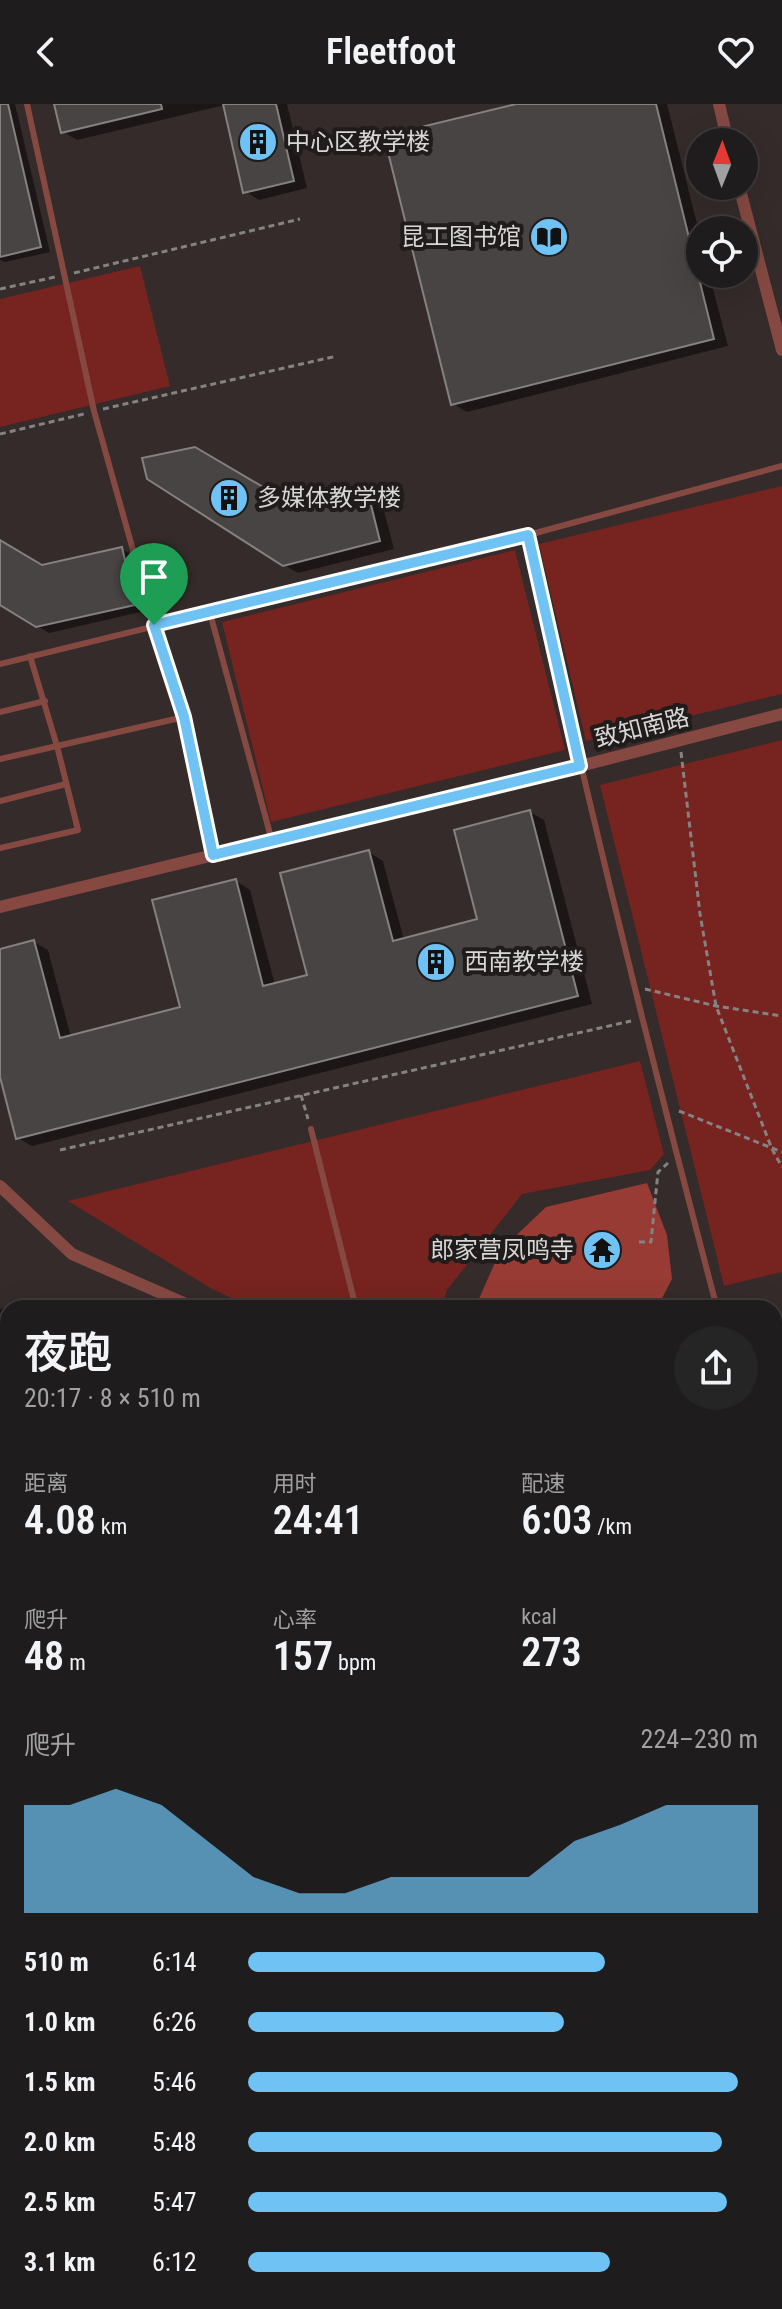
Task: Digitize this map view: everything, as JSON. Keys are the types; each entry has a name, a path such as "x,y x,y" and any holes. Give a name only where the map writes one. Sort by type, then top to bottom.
{"street":[{"path":"719,104 725,128"},
{"path":"743,200 782,350"},
{"name":"致知南路","path":"0,907 782,714"},
{"path":"2,1192 72,1254 177,1300"}],"lane":[{"path":"27,104 94,411 154,625 184,717 213,855"},
{"path":"0,664 528,535 782,466"},
{"path":"528,535 580,766 715,1300"},
{"path":"210,613 272,841"},
{"path":"0,848 78,830 45,701 30,656"},
{"path":"0,712 45,701"},
{"path":"0,759 184,717"},
{"path":"0,801 66,784"},
{"path":"311,1129 354,1300"}],"path":[{"path":"0,289 300,219"},
{"path":"0,434 337,356"},
{"path":"679,741 700,914 716,1006 772,1149 782,1167"},
{"path":"635,987 716,1006 782,1016"},
{"path":"60,1150 643,1018"},
{"path":"301,1095 311,1129"},
{"path":"664,1105 782,1152"},
{"path":"639,1242 651,1242 658,1172 676,1155"}],"shaded area":[{"path":"0,104 782,104 782,1300 0,1300"},
{"path":"140,266 170,386 0,427 0,299"},
{"path":"782,486 782,694 586,741 539,544"},
{"path":"515,550 565,750 271,822 222,622"},
{"path":"782,740 782,1272 724,1286 600,785"},
{"path":"640,1061 664,1154 650,1170 522,1194 447,1290 444,1300 236,1300 212,1289 68,1201"},
{"path":"647,1183 667,1235 672,1279 661,1300 479,1300 500,1251 546,1207"}],"building":[{"path":"0,104 8,104 41,247 0,257"},
{"path":"54,104 161,104 162,109 61,133"},
{"name":"中心区教学楼","path":"223,104 276,104 294,181 243,193"},
{"name":"昆工图书馆","path":"516,104 656,104 686,226 686,288 701,288 714,339 451,405 384,136"},
{"name":"多媒体教学楼","path":"195,447 297,507 367,489 380,541 283,566 147,479 142,458"},
{"path":"0,540 42,565 122,547 135,605 36,627 0,605"},
{"name":"西南教学楼","path":"530,810 578,996 16,1139 0,1077 0,949 34,940 60,1038 180,1007 152,900 236,879 263,986 307,975 280,873 369,850 393,941 477,919 454,830"}],"place":[{"name":"中心区教学楼","path":"258,142"},
{"name":"昆工图书馆","path":"549,237"},
{"name":"多媒体教学楼","path":"229,498"},
{"name":"西南教学楼","path":"436,962"},
{"name":"郎家营凤鸣寺","path":"602,1250"}],"route":[{"path":"528,535 580,766 213,855 184,717 154,625 528,535"}]}
